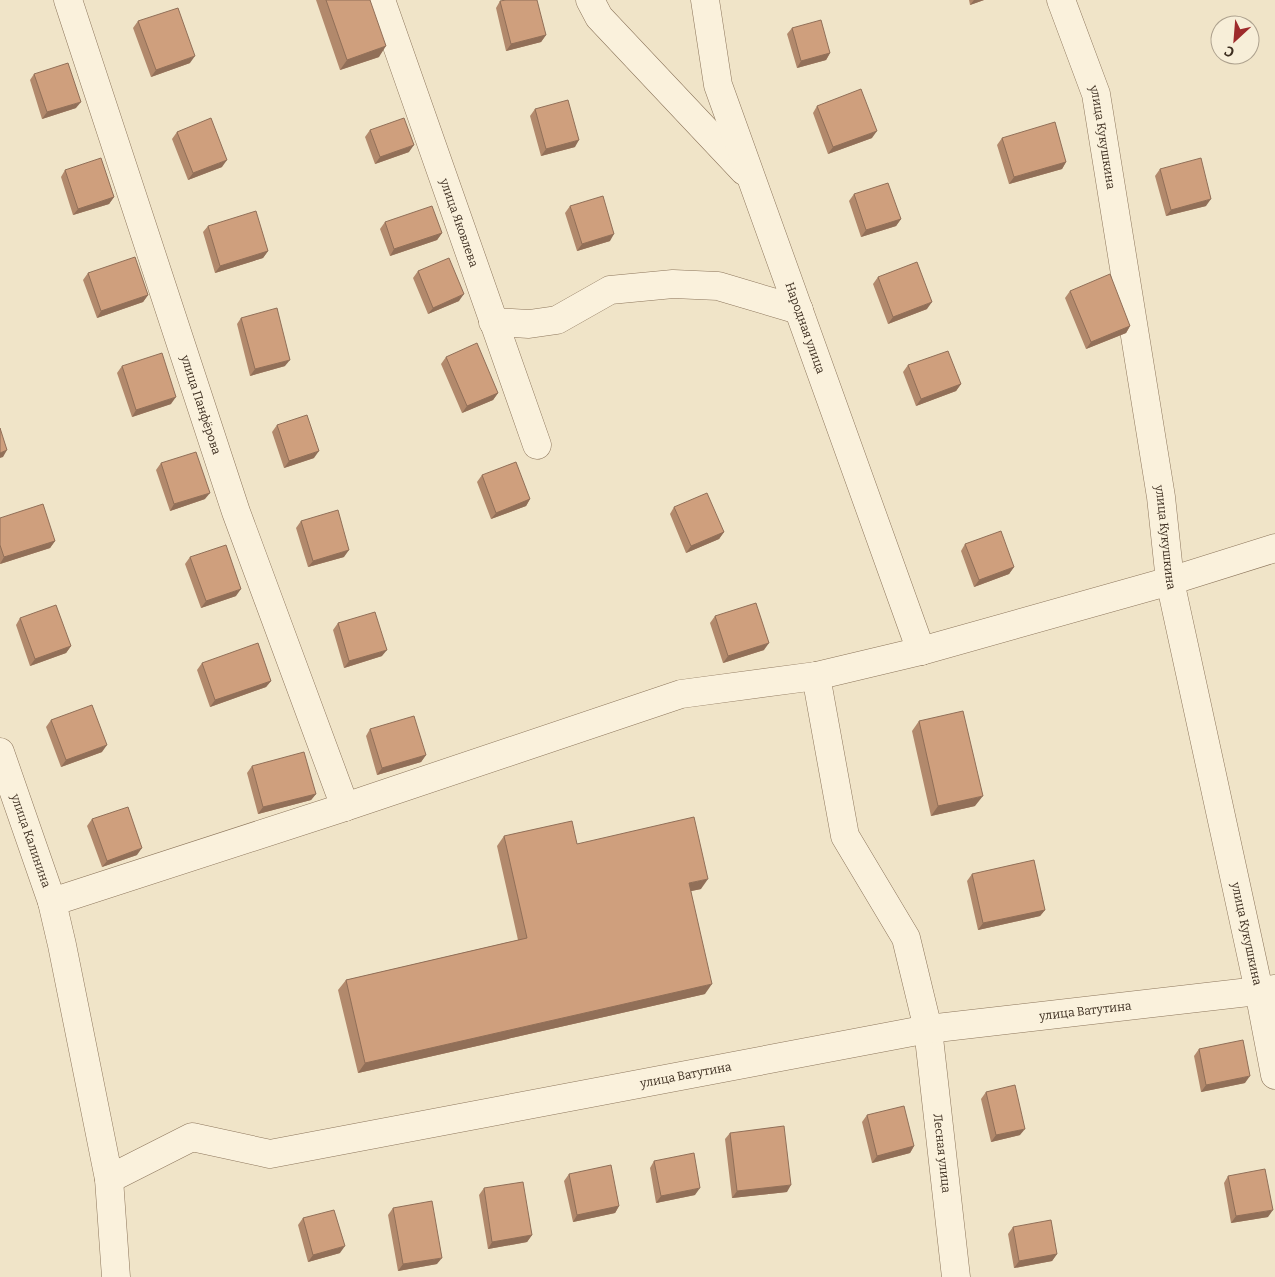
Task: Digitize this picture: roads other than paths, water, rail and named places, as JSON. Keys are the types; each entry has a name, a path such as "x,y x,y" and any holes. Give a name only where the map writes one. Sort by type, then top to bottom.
{"street":[{"name":"улица Панфёрова","path":"68,0 236,512 345,807"},
{"name":"улица Яковлева","path":"381,0 536,445"},
{"path":"590,0 599,17 751,178"},
{"name":"Народная улица","path":"705,0 718,85 921,651"},
{"name":"улица Кукушкина","path":"1061,0 1096,94 1160,497 1170,581 1267,990 1275,1075"},
{"path":"493,322 529,324 557,320 610,290 673,284 718,286 799,310"},
{"path":"52,902 345,807 681,694 816,676 921,651 1170,581 1275,548"},
{"name":"Лесная улица","path":"816,676 845,836 906,938 928,1029 956,1277"},
{"name":"улица Калинина","path":"0,752 52,902 62,945 109,1179 116,1277"},
{"name":"улица Ватутина","path":"109,1179 192,1137 270,1154 928,1029 1267,990"}]}
